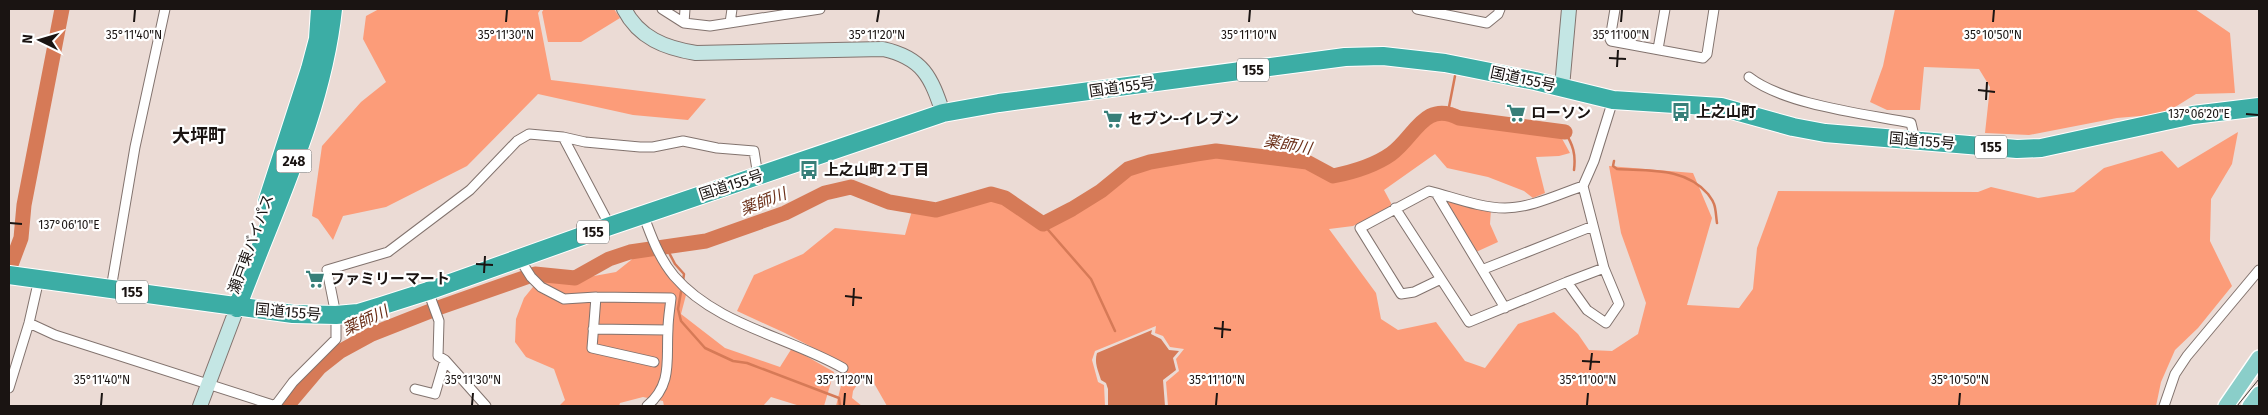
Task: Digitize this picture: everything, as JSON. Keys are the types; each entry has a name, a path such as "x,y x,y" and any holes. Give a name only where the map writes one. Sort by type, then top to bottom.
{"highway":[{"name":"瀬戸東バイパス","path":"233,307 310,69 318,38 320,9"},
{"name":"瀬戸東バイパス","path":"233,307 295,159 315,100 322,74 333,9"},
{"name":"国道155号","path":"9,275 301,315 358,313 428,291 643,214 944,113 999,103 1355,56 1383,56 1445,63 1562,87 1613,100 1722,108 1793,127 1825,133 2016,149 2041,148 2193,115 2259,107"}],"main road":[{"path":"2226,406 2259,358"},
{"path":"2232,406 2259,371"},
{"path":"2250,406 2259,394"}],"street":[{"path":"111,289 135,147 165,9"},
{"path":"624,9 630,20 646,35 657,43 673,50 696,53 883,50 896,52 913,59 926,72 944,113"},
{"path":"662,9 684,23 710,26 776,12 820,9"},
{"path":"684,23 685,9"},
{"path":"730,23 732,9"},
{"path":"1417,9 1486,23 1498,14 1500,9"},
{"path":"1562,87 1569,9"},
{"path":"1615,9 1611,41 1703,58 1707,54 1714,9"},
{"path":"1658,49 1665,9"},
{"path":"1749,77 1761,86 1825,107 1912,123 1915,140"},
{"path":"1567,282 1588,310 1606,323 1619,304 1604,268 1592,226 1584,186 1613,100"},
{"path":"29,324 55,335 275,406 293,382 336,339 336,315 327,270 388,252 470,190 517,140 529,134 640,147 653,147 689,141 717,148 754,151 758,176"},
{"path":"564,137 610,226"},
{"path":"1442,279 1414,292 1401,294 1360,228 1429,191 1477,204 1504,208 1524,206 1584,186"},
{"path":"1436,193 1484,269 1505,308"},
{"path":"1395,208 1469,322 1604,268"},
{"path":"643,214 658,252 673,275 691,293 716,310 843,368"},
{"path":"1484,269 1592,226"},
{"path":"519,258 531,277 550,294 564,299 596,297 671,298 668,330 669,359 663,388 647,406"},
{"path":"2164,406 2175,374 2187,356 2259,270"},
{"path":"9,388 29,324 37,279"},
{"path":"428,291 439,321 438,356 444,360 486,406"},
{"path":"596,297 592,348 654,362"},
{"path":"200,406 233,307"},
{"path":"593,328 668,330"},
{"path":"415,389 435,394 444,360"}],"shaded area":[{"path":"379,9 541,9 538,13 551,80 706,99 688,120 633,115 538,94 467,166 386,207 343,216 333,240 318,219 312,216 322,146 361,102 386,82 363,39 366,16"},
{"path":"544,9 614,9 620,18 581,42 548,42 542,12"},
{"path":"1895,9 2195,9 2230,33 2235,93 2196,94 2164,114 2117,118 2029,135 1985,133 1990,87 1979,69 1924,67 1920,110 1887,110 1870,102 1883,66"},
{"path":"1452,107 1470,115 1480,125 1560,135 1570,153 1559,156 1536,157 1545,193 1533,198 1524,191 1488,177 1447,168 1435,154 1384,190 1391,203 1390,208 1353,226 1329,229 1376,293 1381,319 1398,330 1436,322 1465,361 1485,368 1518,324 1554,312 1578,334 1589,350 1612,351 1638,334 1646,303 1621,233 1609,166 1693,173 1712,218 1687,305 1739,308 1753,289 1757,248 1778,191 1978,192 1991,187 2038,198 2074,192 2104,168 2162,151 2178,168 2238,132 2232,164 2211,199 2210,241 2232,286 2198,328 2175,350 2161,382 2156,406 1168,406 1166,382 1179,371 1176,359 1184,349 1170,347 1163,336 1155,333 1156,326 1095,351 1092,360 1098,382 1104,385 1105,406 887,406 871,378 863,375 853,391 852,398 862,406 836,406 846,365 785,333 737,311 754,275 803,254 835,228 905,235 915,200 933,204 982,190 1042,227 1072,215 1125,176 1148,166 1214,156 1234,157 1305,164 1331,180 1358,175 1401,150 1430,119"},
{"path":"1450,199 1491,209 1490,224 1498,242 1476,252 1445,205"},
{"path":"650,245 665,271 686,295 681,314 725,348 780,367 792,348 834,372 824,406 800,406 771,397 763,406 664,406 663,401 643,397 620,403 619,406 559,406 565,400 554,369 526,357 515,342 516,319 524,298 541,277 572,280 616,272"},
{"path":"1152,330 1151,334 1161,339 1169,350 1179,351 1173,358 1176,370 1163,380 1165,406 1108,406 1108,389 1106,383 1101,380 1096,360 1097,353"}],"waterway":[{"path":"9,270 21,238 24,205 62,9"},
{"path":"1448,112 1455,76"},
{"name":"薬師川","path":"287,406 320,367 339,352 372,334 438,308 535,274 575,278 609,259 630,252 706,241 785,213 825,193 851,187 889,202 936,210 991,194 1005,198 1043,224 1101,191 1128,169 1150,162 1216,151 1307,162 1333,176 1348,173 1378,162 1399,147 1428,117 1437,114 1565,132"},
{"path":"1565,132 1573,150 1575,159 1574,170"},
{"path":"1614,161 1613,166 1617,169 1666,172 1689,179 1699,185 1712,200 1717,223"},
{"path":"1043,224 1091,279 1115,331"},
{"path":"666,247 675,264 684,274 683,281"},
{"path":"682,286 678,309 681,321 705,348 733,361 747,363 839,398 840,406"}],"tram line":[{"path":"2237,406 2259,379"}],"place":[{"name":"上之山町","path":"1681,112"},
{"name":"ローソン","path":"1516,113"},
{"name":"セブン-イレブン","path":"1113,119"},
{"name":"上之山町２丁目","path":"809,170"},
{"name":"ファミリーマート","path":"315,279"}],"district":[{"name":"大坪町","path":"199,136"}]}
